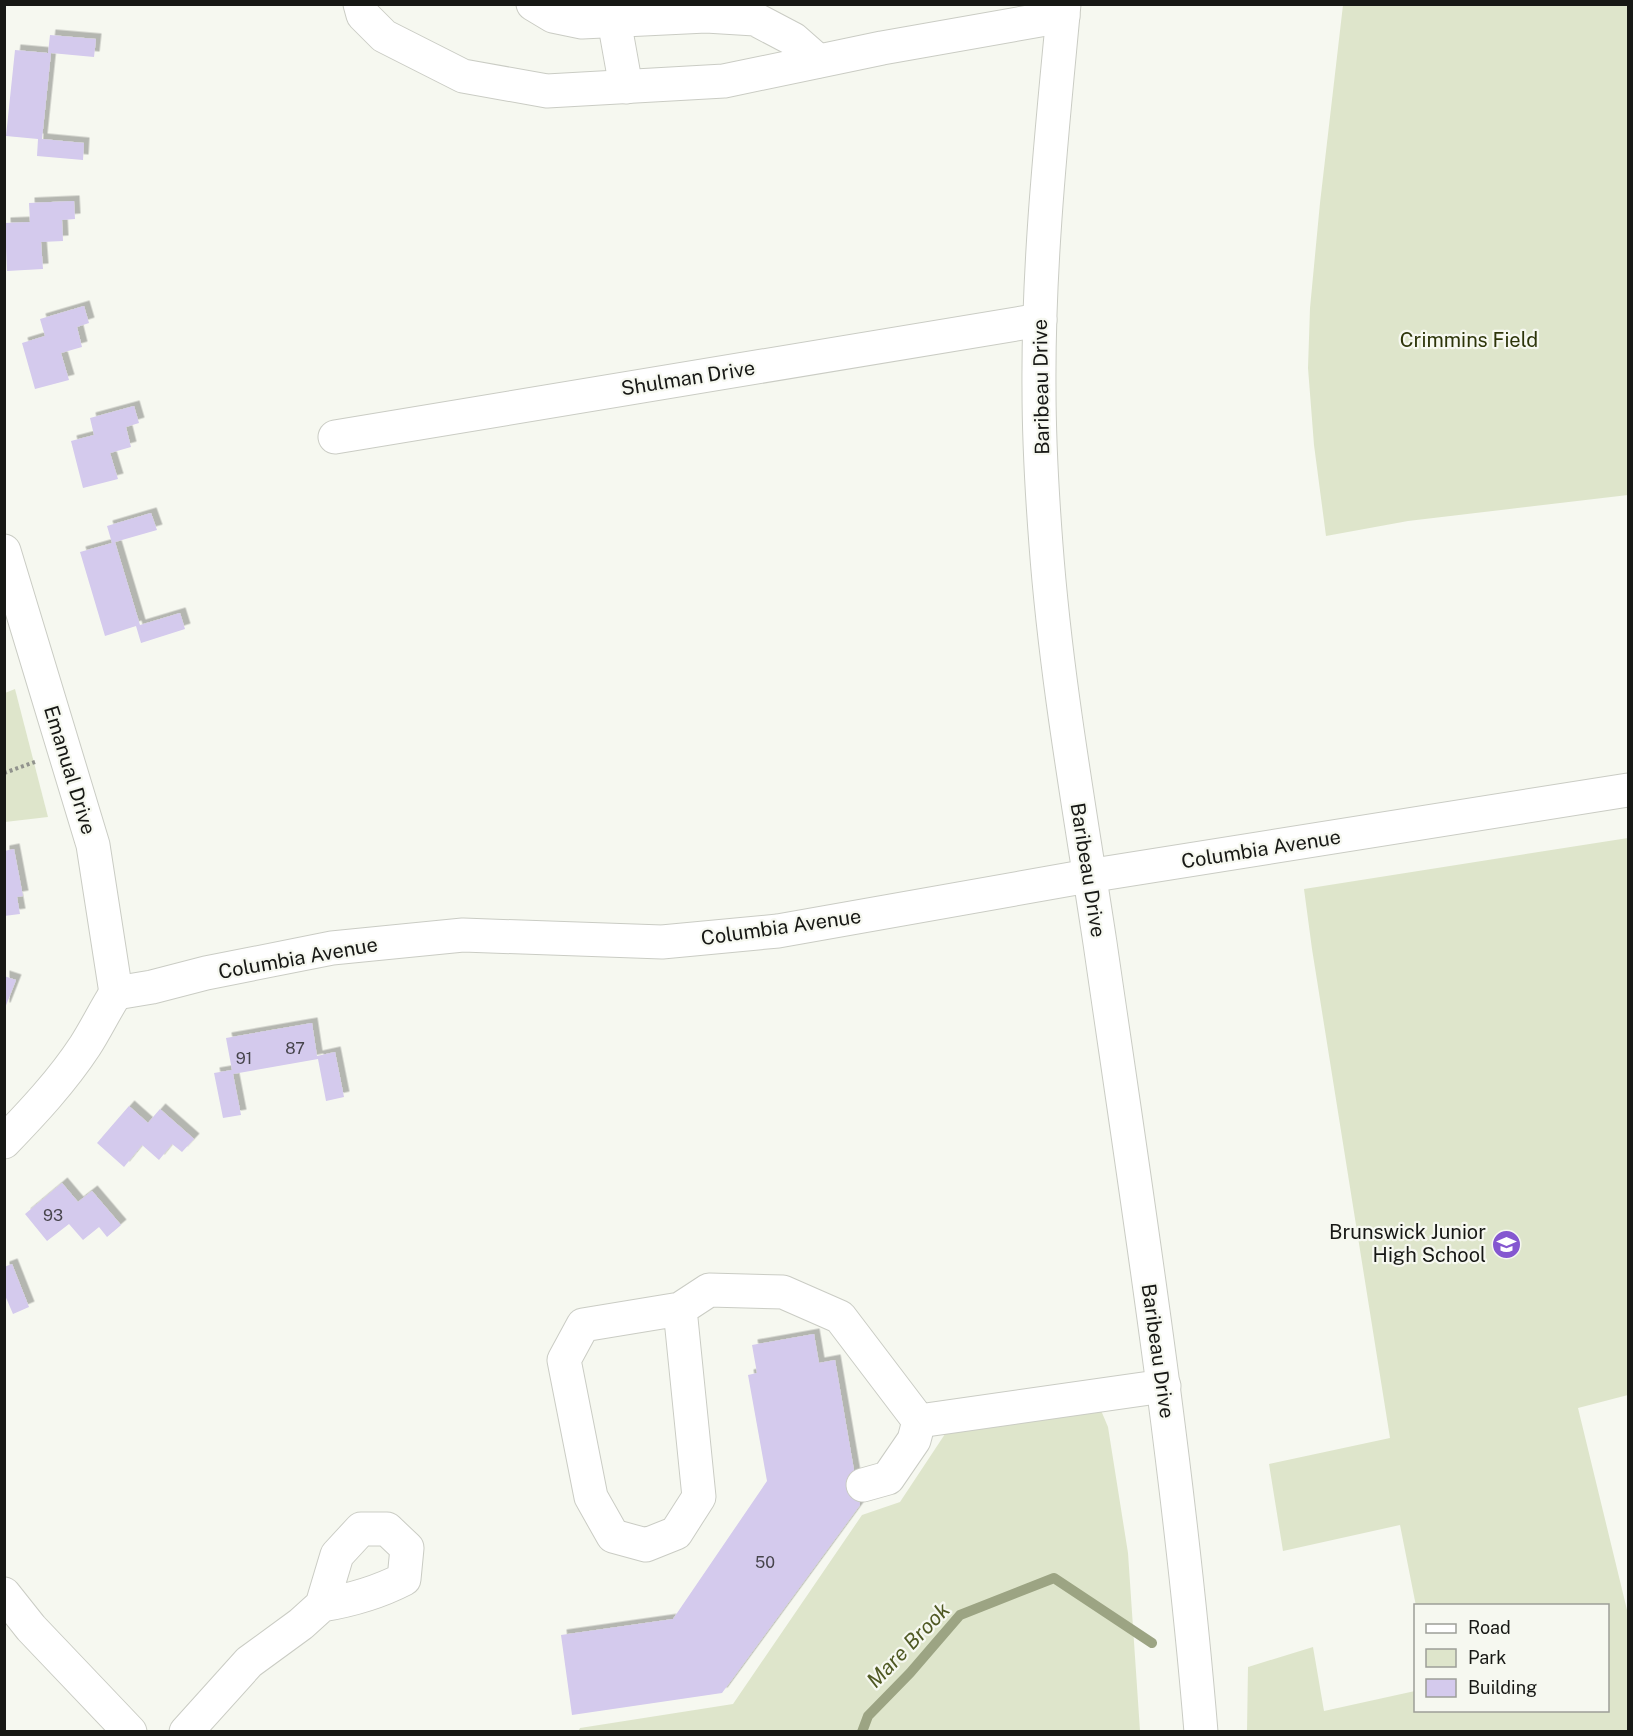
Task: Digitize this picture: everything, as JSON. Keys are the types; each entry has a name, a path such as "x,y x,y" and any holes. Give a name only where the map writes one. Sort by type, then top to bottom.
{"street":[{"path":"360,4 363,15 384,36 463,76 547,91 724,81 1063,10"},
{"path":"533,4 553,16 582,22 706,16 755,19 793,39 818,61"},
{"name":"Baribeau Drive","path":"1063,10 1042,261 1040,320 1039,389 1046,546 1066,725 1164,1386 1191,1613 1201,1731"},
{"path":"614,20 626,87"},
{"name":"Shulman Drive","path":"335,437 1040,320"},
{"name":"Emanual Drive","path":"4,551 93,845 116,993"},
{"name":"Columbia Avenue","path":"116,993 332,948 463,934 662,942 778,931 1088,876 1629,790"},
{"path":"4,1142 69,1069 116,993"},
{"path":"680,1309 699,1497 676,1533 646,1545 613,1536 591,1497 564,1359 583,1325 680,1309 709,1290 783,1292 840,1317 919,1421"},
{"path":"919,1421 1164,1386"},
{"path":"863,1485 888,1478 914,1440 919,1421"},
{"path":"4,1594 31,1628 130,1731"},
{"path":"186,1731 249,1662 322,1605"}],"path":[{"path":"4,773 39,760"}],"green space":[{"name":"Crimmins Field","path":"1343,5 1628,5 1628,495 1408,521 1326,536 1314,445 1308,368 1310,308 1320,203"},
{"path":"15,689 48,817 5,822 5,693"},
{"name":"Brunswick Junior High School","path":"1628,838 1628,1395 1578,1408 1628,1614 1628,1731 1247,1731 1248,1667 1313,1647 1324,1711 1414,1691 1414,1712 1609,1712 1609,1604 1416,1604 1400,1525 1283,1551 1269,1464 1390,1438 1304,889"},
{"path":"1100,1408 1108,1427 1128,1553 1140,1731 578,1732 580,1728 733,1704 862,1515 900,1502 945,1434"}],"building":[{"path":"50,35 96,39 94,57 51,53 42,139 84,143 83,160 37,156 38,139 6,136 15,50 48,53"},
{"path":"74,201 75,219 62,220 63,241 41,242 43,269 7,271 5,223 30,222 29,203"},
{"path":"84,306 89,323 77,327 82,347 61,353 69,380 35,389 22,343 45,336 40,319"},
{"path":"134,406 139,423 126,427 131,447 110,453 118,479 83,488 71,441 94,435 90,418"},
{"path":"151,513 157,530 115,542 140,625 180,613 185,629 141,643 136,626 105,636 80,552 112,543 107,526"},
{"path":"14,849 23,896 17,897 20,914 4,916 4,851"},
{"path":"4,976 16,980 5,1008 4,1008"},
{"path":"312,1023 317,1056 335,1052 344,1097 326,1101 318,1059 233,1074 241,1115 223,1118 214,1073 232,1070 226,1038"},
{"path":"129,1106 148,1123 160,1109 194,1139 182,1152 172,1144 159,1160 142,1145 124,1167 97,1143"},
{"path":"62,1183 78,1202 92,1191 121,1225 107,1237 99,1227 83,1240 69,1224 47,1241 25,1214"},
{"path":"12,1264 29,1307 13,1314 4,1293 4,1267"},
{"path":"814,1334 819,1363 835,1360 860,1505 722,1693 572,1715 561,1635 673,1619 767,1481 748,1375 757,1373 752,1345"}],"waterway":[{"name":"Mare Brook","path":"862,1732 868,1716 910,1673 960,1615 1054,1578 1152,1643"}],"place":[{"name":"Brunswick Junior High School","path":"1507,1244"}]}
